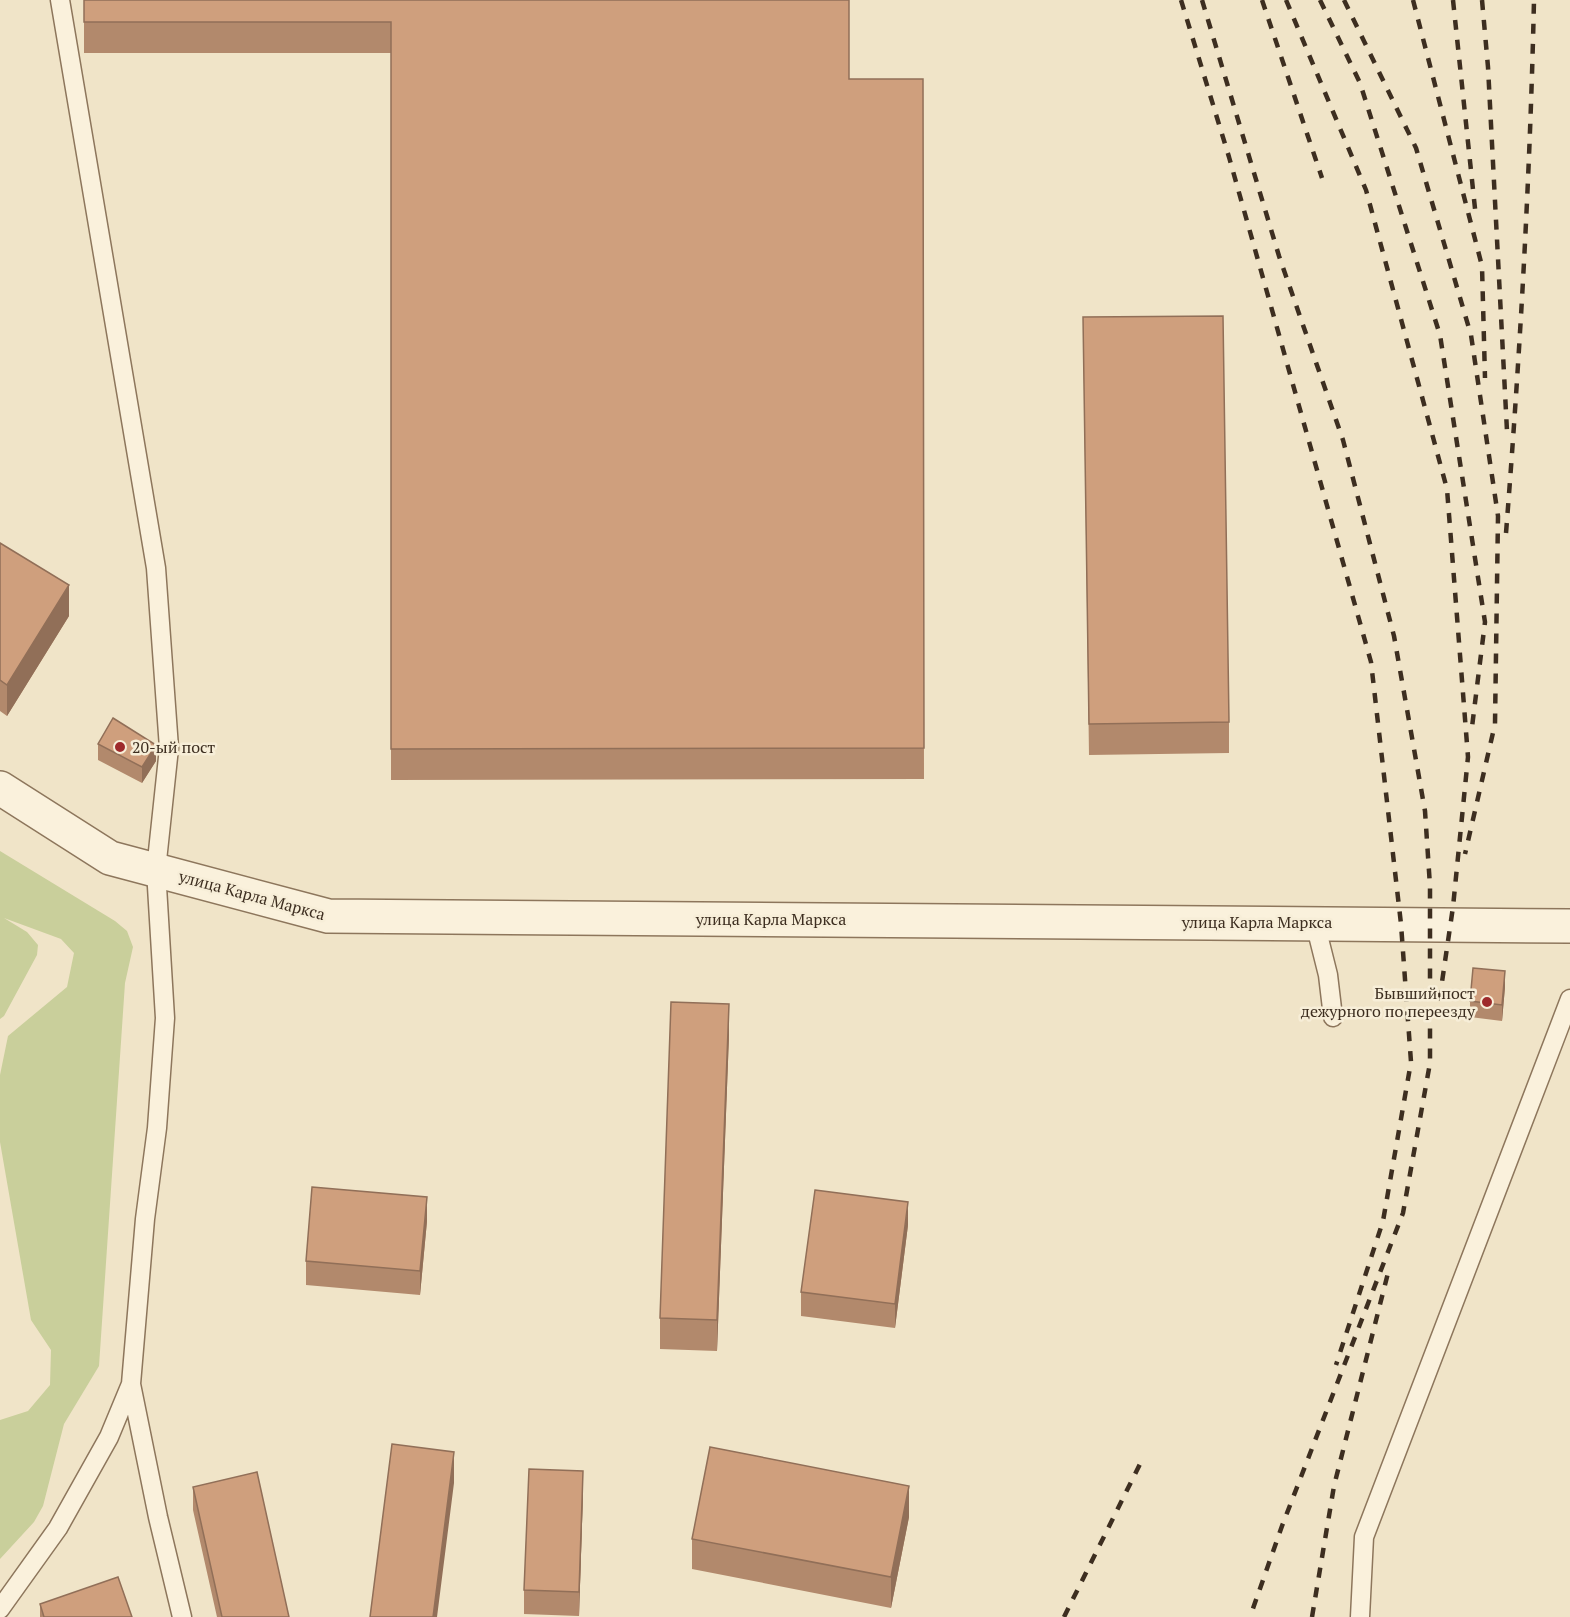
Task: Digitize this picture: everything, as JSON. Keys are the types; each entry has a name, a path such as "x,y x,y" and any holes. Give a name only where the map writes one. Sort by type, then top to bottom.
{"street":[{"name":"улица Карла Маркса","path":"0,788 110,858 328,916 1570,926"}],"lane":[{"path":"60,0 156,568 170,748 156,870 165,1018 157,1128 145,1219 131,1384 158,1517 182,1617"},
{"path":"1316,923 1328,975 1333,1017"},
{"path":"1360,1617 1364,1537 1570,999"},
{"path":"0,1609 58,1528 109,1437 131,1384"}],"green space":[{"path":"0,851 115,921 127,931 133,947 125,983 99,1366 64,1424 43,1506 34,1522 0,1559 0,1420 28,1411 50,1385 51,1350 31,1320 0,1142 0,1075 8,1036 67,987 74,953 61,939 4,918 27,932 38,945 37,955 4,1016 0,1019"}],"building":[{"path":"84,0 849,0 849,79 923,79 924,748 391,749 391,22 84,22"},
{"path":"1223,316 1229,722 1089,724 1083,317"},
{"path":"0,543 69,585 7,685 0,680"},
{"path":"113,718 156,745 142,767 98,744"},
{"path":"1473,968 1505,971 1502,1005 1470,1001"},
{"path":"671,1002 729,1004 717,1320 660,1318"},
{"path":"312,1187 427,1197 420,1271 306,1261"},
{"path":"815,1190 908,1202 895,1304 801,1292"},
{"path":"392,1444 454,1452 433,1617 370,1617"},
{"path":"710,1447 909,1486 891,1577 692,1539"},
{"path":"529,1469 583,1471 579,1592 524,1590"},
{"path":"257,1472 289,1617 222,1617 193,1487"},
{"path":"118,1577 132,1617 44,1617 40,1604"}],"railway":[{"path":"1181,0 1229,157 1371,662 1401,924 1411,1062 1383,1221 1336,1365"},
{"path":"1202,0 1279,256 1343,440 1394,636 1425,811 1430,886 1430,1063 1403,1213 1282,1526 1250,1617"},
{"path":"1262,0 1322,178"},
{"path":"1286,0 1366,190 1447,489 1468,757 1453,907 1437,1016"},
{"path":"1320,0 1360,83 1440,335 1485,622 1472,727"},
{"path":"1344,0 1416,148 1471,335 1498,516 1495,724 1465,854"},
{"path":"1413,0 1482,266 1485,378"},
{"path":"1453,0 1476,218"},
{"path":"1482,0 1488,67 1507,431"},
{"path":"1506,533 1524,266 1534,0"},
{"path":"1312,1617 1334,1486 1389,1269"},
{"path":"1064,1617 1141,1462"}],"place":[{"name":"20-ый пост","path":"120,747"},
{"name":"Бывший пост дежурного по переезду","path":"1487,1002"}]}
